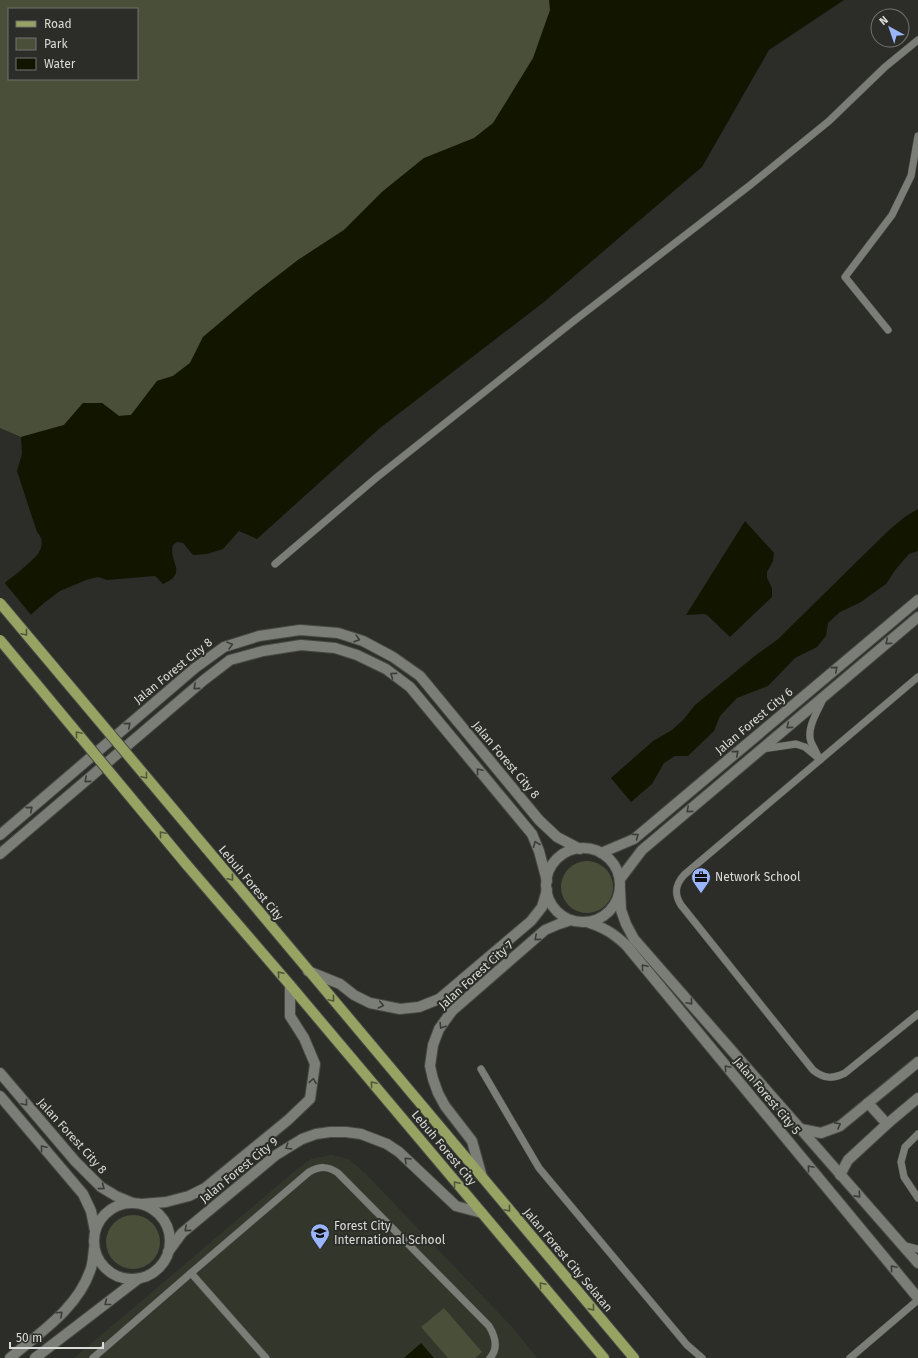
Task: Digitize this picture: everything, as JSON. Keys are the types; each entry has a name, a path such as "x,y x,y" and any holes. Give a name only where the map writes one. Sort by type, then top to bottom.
{"main road":[{"name":"Lebuh Forest City","path":"0,603 483,1179"},
{"name":"Lebuh Forest City","path":"0,640 186,864 482,1213"},
{"name":"Jalan Forest City Selatan","path":"483,1179 634,1358"},
{"path":"482,1213 604,1358"}],"street":[{"name":"Jalan Forest City 6","path":"601,853 634,839 918,600"},
{"path":"620,879 642,850 918,617"},
{"name":"Jalan Forest City 8","path":"0,835 195,668 224,647 259,636 300,630 338,633 363,641 393,657 420,676 539,820 558,837 580,849"},
{"path":"0,854 204,680 230,660 263,651 301,645 335,648 358,655 386,669 410,687 532,834 539,851 547,885 552,905 564,917 571,920 587,922 599,919 609,912 615,905 620,890 620,879 616,868 610,860 601,853 587,849 580,849 564,854 558,859 552,866 547,885"},
{"name":"Jalan Forest City 7","path":"308,971 340,984 354,995 370,1003 400,1009 419,1007 439,999 531,921 542,907 547,885"},
{"name":"Jalan Forest City 5","path":"620,890 620,910 634,939 918,1263"},
{"name":"Jalan Forest City 7","path":"483,1179 472,1141 445,1106 438,1093 430,1066 433,1045 439,1029 452,1011 545,930 571,920"},
{"name":"Jalan Forest City 5","path":"587,922 604,927 616,935 626,945 918,1299"},
{"name":"Jalan Forest City 9","path":"10,1358 69,1306 83,1287 91,1270 95,1231 104,1216 110,1210 126,1204 166,1202 190,1196 206,1188 288,1120 310,1099 315,1064 304,1038 290,1016 290,985"},
{"path":"801,1129 821,1133 840,1126 918,1062"},
{"name":"Jalan Forest City 8","path":"0,1073 75,1161 101,1187 116,1196 138,1204"},
{"path":"0,1096 82,1194 91,1211 95,1231"},
{"path":"840,1175 848,1160 918,1098"},
{"path":"868,1103 887,1124"},
{"name":"Jalan Forest City 9","path":"35,1358 138,1279 146,1277 160,1267 168,1252 182,1232 276,1155 302,1139 316,1134 346,1132 361,1134 387,1144 399,1152 456,1206 482,1213"},
{"path":"138,1204 157,1213 167,1227 169,1235 168,1252"},
{"path":"94,1248 101,1263 113,1275 129,1279 138,1279"}],"lane":[{"path":"275,564 376,478 575,320 768,171 829,121 885,67 918,40"},
{"path":"888,330 845,278 892,215 911,176 918,136"},
{"path":"918,677 684,875 678,882 676,890 677,898 681,905 813,1070 820,1076 833,1078 845,1073 918,1014"},
{"path":"820,760 810,740 814,718 825,695"},
{"path":"761,749 796,744 805,746 820,760"},
{"path":"481,1069 539,1168 687,1345 702,1358"},
{"path":"918,1134 905,1146 901,1162 904,1177 918,1198"},
{"path":"93,1358 309,1172 316,1168 324,1167 332,1169 338,1173 489,1326 494,1334 496,1345 490,1358"},
{"path":"902,1245 918,1249"},
{"path":"191,1273 266,1358"},
{"path":"850,1358 918,1299"}],"shaded area":[{"name":"Forest City International School","path":"331,1155 349,1159 365,1173 513,1328 537,1358 74,1358 296,1170 311,1159"}],"green space":[{"path":"0,0 611,0 529,139 424,158 382,192 344,230 298,260 203,337 190,363 173,376 157,381 131,415 119,416 102,403 83,403 64,425 21,437 0,428"},
{"path":"587,861 597,863 605,869 611,877 613,887 611,897 605,905 597,911 587,913 577,911 569,905 563,897 561,887 563,877 569,869 577,863"},
{"path":"133,1215 143,1217 152,1223 158,1232 160,1242 158,1252 152,1261 143,1267 133,1269 123,1267 114,1261 108,1252 106,1242 108,1232 114,1223 123,1217"},
{"path":"444,1308 482,1352 475,1358 448,1358 421,1327"}],"water":[{"path":"549,0 844,0 769,50 702,167 544,302 380,428 257,539 239,531 223,549 207,554 193,555 183,543 177,542 173,545 172,551 176,571 175,576 171,580 163,584 155,576 107,580 98,577 86,580 60,591 44,603 0,642 0,587 37,556 42,544 17,471 22,454 21,437 64,425 83,403 102,403 119,416 131,415 157,381 173,376 190,363 203,337 255,293 298,260 344,230 382,192 424,158 474,138 493,123 533,58 550,10"},
{"path":"918,509 918,551 909,554 886,584 861,602 840,612 828,623 826,636 817,647 795,658 768,686 737,698 720,716 714,731 688,756 675,756 664,763 652,784 631,802 611,778 653,741 672,730 683,720 695,705 756,655 777,640 888,531 906,516"},
{"path":"745,521 774,553 773,561 767,572 767,578 772,588 772,597 730,637 707,615 686,615"},
{"path":"421,1343 434,1358 404,1358"}],"pier":[{"path":"3,581 32,616 0,644 0,584"}],"place":[{"name":"Network School","path":"701,894"},
{"name":"Forest City International School","path":"320,1250"}]}
